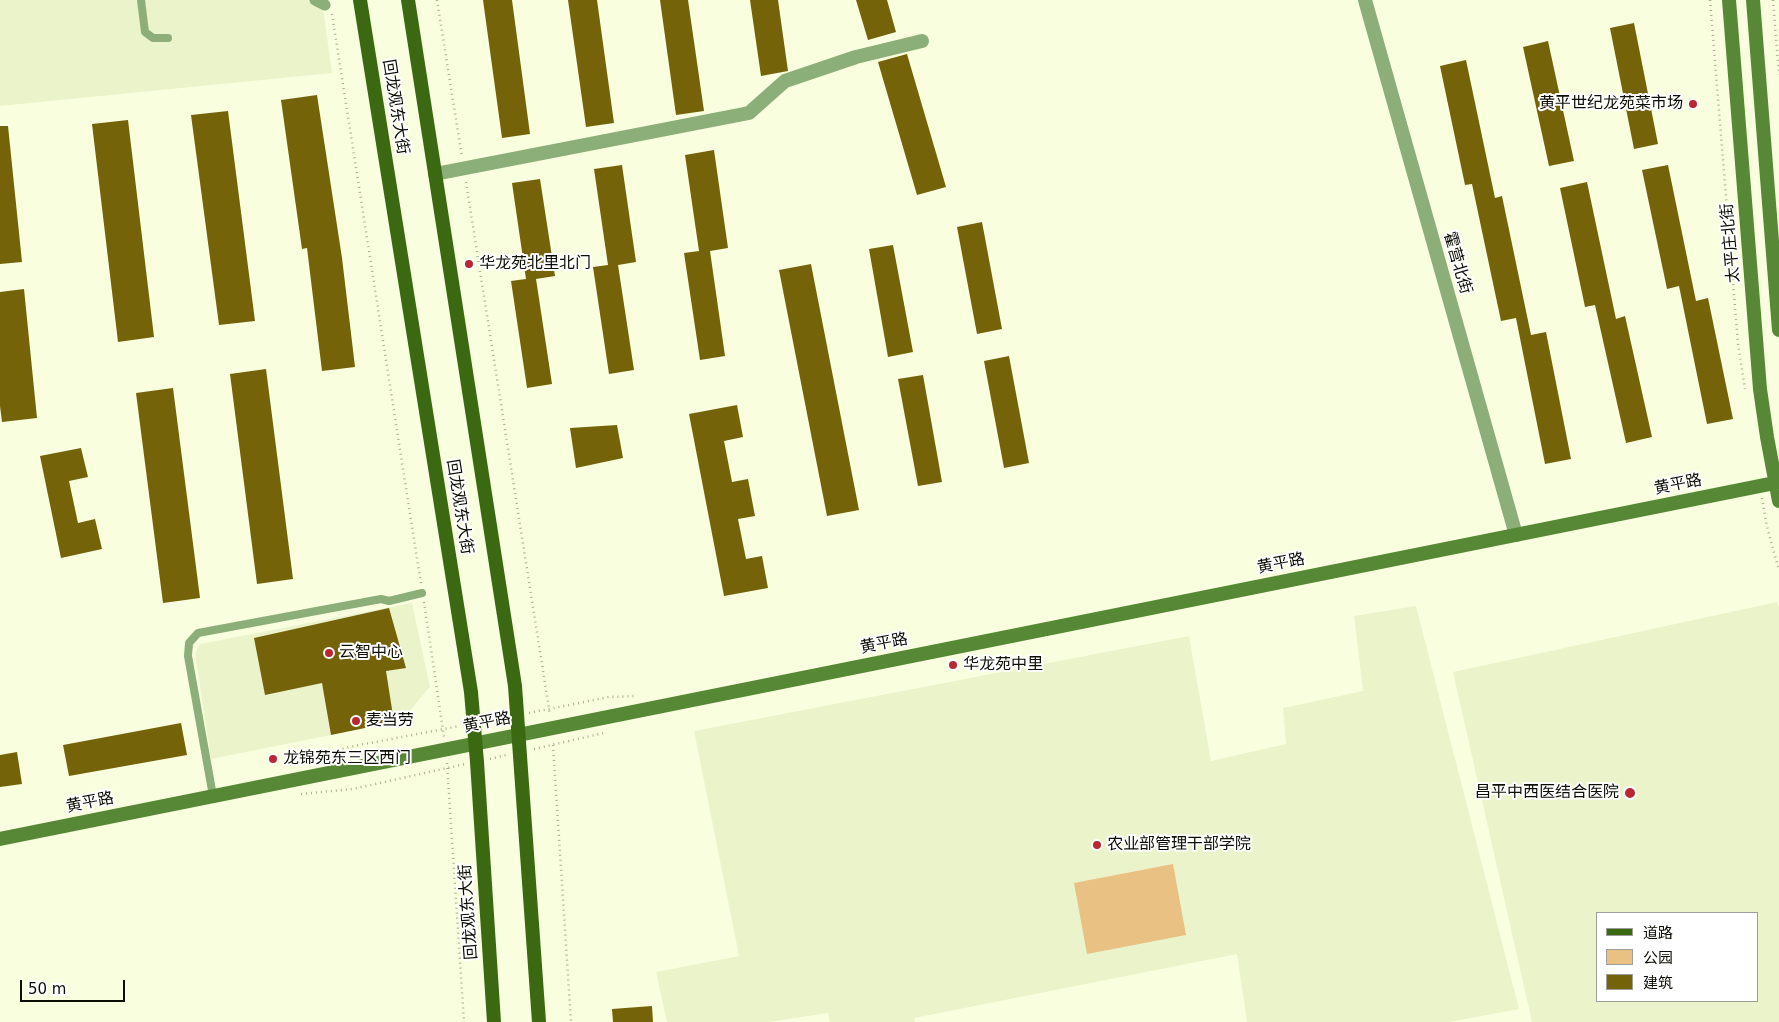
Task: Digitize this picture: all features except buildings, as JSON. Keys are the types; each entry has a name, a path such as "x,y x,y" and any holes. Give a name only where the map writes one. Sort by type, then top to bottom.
{"main road":[{"name":"回龙观东大街","path":"359,0 471,692 494,1022"},
{"name":"回龙观东大街","path":"408,0 516,686 539,1022"},
{"name":"太平庄北街","path":"1729,0 1760,389 1777,483"},
{"path":"1753,0 1779,330"},
{"name":"黄平路","path":"0,838 1777,483"},
{"path":"1777,483 1779,501"}],"street":[{"name":"霍营北街","path":"1365,0 1516,535"},
{"path":"435,174 749,113 785,81 856,57 922,41"}],"lane":[{"path":"141,0 145,32 153,38 168,38"},
{"path":"213,796 188,656 189,643 198,633 381,599 389,601 422,593"}],"path":[{"path":"437,0 544,674"},
{"path":"1710,0 1738,344 1746,395"},
{"path":"1773,0 1779,75"},
{"path":"324,6 437,687"},
{"path":"1768,535 1779,570"},
{"path":"408,736 575,704"},
{"path":"416,775 579,739"},
{"path":"556,794 571,1022"},
{"path":"450,800 464,1022"}],"shaded area":[{"path":"0,0 322,0 332,73 0,106"},
{"name":"昌平中西医结合医院","path":"1777,602 1779,607 1779,1022 1532,1022 1453,672"},
{"path":"412,603 430,687 401,721 211,759 195,653 200,644"},
{"name":"农业部管理干部学院","path":"1416,606 1519,1009 1450,1022 1247,1022 1237,954 914,1018 915,1022 830,1022 828,1013 769,1022 667,1022 656,972 739,956 694,731 1189,636 1211,761 1286,744 1283,708 1363,691 1354,616"}],"green space":[{"path":"1173,864 1186,935 1087,954 1074,883"}],"place":[{"name":"黄平世纪龙苑菜市场","path":"1693,104"},
{"name":"华龙苑北里北门","path":"469,264"},
{"name":"云智中心","path":"329,653"},
{"name":"华龙苑中里","path":"953,665"},
{"name":"麦当劳","path":"356,721"},
{"name":"龙锦苑东三区西门","path":"273,759"},
{"name":"昌平中西医结合医院","path":"1630,793"},
{"name":"农业部管理干部学院","path":"1097,845"}]}
